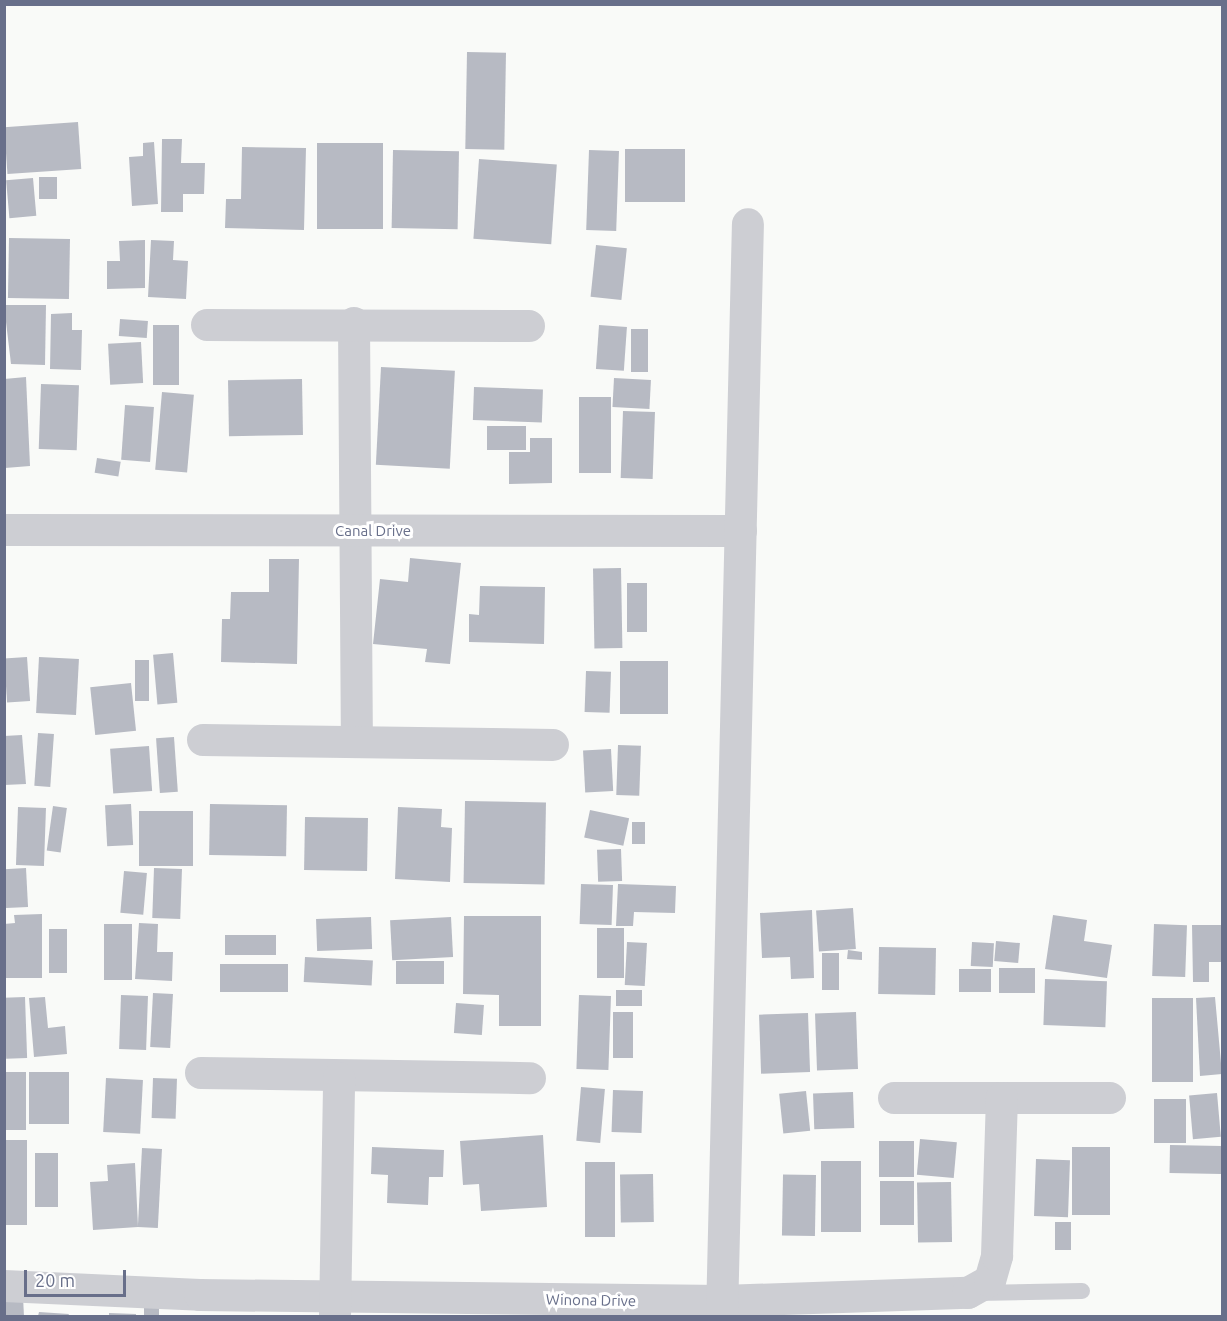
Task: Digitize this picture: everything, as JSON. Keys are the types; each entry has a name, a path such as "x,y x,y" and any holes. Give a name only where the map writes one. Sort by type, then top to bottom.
{"street":[{"path":"722,1309 748,224"},
{"path":"207,324 354,323 529,326"},
{"path":"354,323 353,531 357,740"},
{"name":"Canal Drive","path":"4,530 741,531"},
{"path":"203,740 357,740 553,745"},
{"path":"201,1073 339,1078 530,1078"},
{"path":"335,1307 339,1078"},
{"path":"894,1098 1110,1098"},
{"path":"968,1293 990,1281 997,1256 1002,1098"},
{"name":"Winona Drive","path":"4,1286 335,1307 722,1309 968,1293"}],"lane":[{"path":"968,1293 1082,1291"}],"building":[{"path":"467,52 506,53 504,150 465,149"},
{"path":"78,122 81,169 7,174 4,127"},
{"path":"162,139 182,139 181,163 205,163 204,194 183,194 183,212 161,212"},
{"path":"154,142 158,204 132,206 129,157 143,156 143,143"},
{"path":"317,143 383,143 383,229 317,229"},
{"path":"242,147 306,148 304,230 225,228 226,199 241,199"},
{"path":"625,149 685,149 685,202 625,202"},
{"path":"393,150 459,151 458,229 392,228"},
{"path":"589,150 619,151 616,231 586,230"},
{"path":"479,159 557,164 551,244 473,239"},
{"path":"39,177 57,177 57,199 39,199"},
{"path":"33,178 36,216 9,218 6,180"},
{"path":"9,238 70,239 69,299 8,298"},
{"path":"145,240 145,288 107,289 107,261 120,261 119,241"},
{"path":"151,240 174,241 173,260 188,261 186,299 148,297"},
{"path":"596,245 627,248 621,300 591,297"},
{"path":"4,305 46,305 45,365 11,364"},
{"path":"72,313 72,330 82,330 81,370 50,369 51,314"},
{"path":"120,319 148,321 147,338 119,336"},
{"path":"153,325 179,325 179,385 153,385"},
{"path":"599,325 627,327 624,371 596,369"},
{"path":"631,329 648,329 648,372 631,372"},
{"path":"141,342 143,383 110,385 108,344"},
{"path":"381,367 455,371 450,469 376,465"},
{"path":"26,377 30,466 5,468 4,379"},
{"path":"614,378 651,380 649,409 612,407"},
{"path":"302,379 303,435 229,436 228,380"},
{"path":"41,384 79,385 77,450 39,449"},
{"path":"474,387 543,389 542,422 473,420"},
{"path":"162,392 194,395 187,472 155,470"},
{"path":"579,397 611,397 611,473 579,473"},
{"path":"125,405 154,407 150,462 121,460"},
{"path":"623,411 655,412 653,479 621,478"},
{"path":"487,426 526,426 526,450 487,450"},
{"path":"530,438 552,438 552,483 509,484 509,452 530,452"},
{"path":"97,458 121,462 118,477 95,473"},
{"path":"410,558 461,563 450,664 425,662 427,649 373,644 380,579 408,582"},
{"path":"269,559 299,559 297,664 221,662 222,619 230,619 231,592 269,592"},
{"path":"593,568 621,568 622,648 594,648"},
{"path":"627,583 647,583 647,632 627,632"},
{"path":"480,586 545,587 544,644 469,642 469,614 479,615"},
{"path":"173,653 177,703 157,705 153,655"},
{"path":"27,657 30,701 7,702 4,659"},
{"path":"39,657 79,659 76,715 36,713"},
{"path":"135,660 149,660 149,701 135,701"},
{"path":"620,661 668,661 668,714 620,714"},
{"path":"586,671 611,672 610,713 585,712"},
{"path":"131,683 136,731 95,735 90,687"},
{"path":"38,733 54,734 50,787 34,786"},
{"path":"22,735 26,784 4,785 4,736"},
{"path":"174,737 178,792 160,793 156,738"},
{"path":"618,745 641,746 639,796 616,795"},
{"path":"149,746 152,791 113,794 110,749"},
{"path":"611,749 613,791 585,792 583,750"},
{"path":"465,801 546,802 545,884 464,883"},
{"path":"131,804 133,845 107,846 105,805"},
{"path":"210,804 287,805 286,856 209,855"},
{"path":"53,806 67,808 61,853 47,851"},
{"path":"18,807 46,808 44,866 16,865"},
{"path":"398,807 442,809 441,827 452,828 450,882 395,879"},
{"path":"590,810 629,818 623,846 584,837"},
{"path":"139,811 193,811 193,866 139,866"},
{"path":"305,817 368,818 367,871 304,870"},
{"path":"632,822 645,822 645,844 632,844"},
{"path":"621,849 622,881 598,882 597,850"},
{"path":"26,868 28,907 6,908 4,869"},
{"path":"154,868 182,869 180,919 152,918"},
{"path":"124,871 147,873 143,915 120,913"},
{"path":"581,884 613,885 612,925 580,924"},
{"path":"618,884 676,886 675,913 634,912 633,926 616,926"},
{"path":"853,908 856,949 819,951 816,911"},
{"path":"812,910 814,978 791,979 790,957 762,958 760,913"},
{"path":"42,914 42,978 4,978 4,924 15,923 14,915"},
{"path":"1053,915 1087,920 1084,941 1112,945 1107,978 1045,969"},
{"path":"464,916 541,916 541,1026 499,1026 499,995 463,994"},
{"path":"371,917 372,949 317,951 316,919"},
{"path":"451,917 453,957 392,960 390,920"},
{"path":"139,923 158,924 157,952 173,952 172,981 135,979"},
{"path":"104,924 132,924 132,980 104,980"},
{"path":"1154,924 1187,925 1185,977 1152,976"},
{"path":"1192,925 1222,925 1222,962 1209,962 1209,982 1193,982"},
{"path":"597,928 624,928 624,978 597,978"},
{"path":"49,929 67,929 67,973 49,973"},
{"path":"225,935 276,935 276,955 225,955"},
{"path":"996,941 1020,943 1018,963 994,961"},
{"path":"627,942 647,943 645,986 625,985"},
{"path":"972,942 994,943 993,967 971,966"},
{"path":"879,947 936,948 935,995 878,994"},
{"path":"848,950 862,952 862,960 847,959"},
{"path":"822,953 839,953 839,990 822,990"},
{"path":"305,957 373,961 372,986 304,982"},
{"path":"396,961 444,961 444,984 396,984"},
{"path":"220,964 288,964 288,992 220,992"},
{"path":"999,968 1035,968 1035,993 999,993"},
{"path":"959,969 991,969 991,992 959,992"},
{"path":"1045,979 1107,981 1105,1027 1043,1025"},
{"path":"616,990 642,990 642,1006 616,1006"},
{"path":"153,993 173,994 170,1048 150,1047"},
{"path":"121,995 148,996 146,1050 119,1049"},
{"path":"579,995 611,996 608,1070 576,1069"},
{"path":"25,997 27,1058 6,1059 4,998"},
{"path":"45,997 48,1028 65,1026 67,1054 34,1057 29,998"},
{"path":"1215,997 1222,1074 1200,1076 1196,998"},
{"path":"1152,998 1193,998 1193,1082 1152,1082"},
{"path":"456,1003 484,1005 482,1035 454,1033"},
{"path":"613,1012 633,1012 633,1058 613,1058"},
{"path":"856,1012 858,1069 817,1070 815,1013"},
{"path":"808,1013 810,1072 761,1074 759,1015"},
{"path":"4,1072 26,1072 26,1130 4,1130"},
{"path":"29,1072 69,1072 69,1124 29,1124"},
{"path":"106,1078 143,1080 140,1134 103,1132"},
{"path":"153,1078 177,1079 176,1119 152,1118"},
{"path":"581,1087 605,1089 600,1143 576,1141"},
{"path":"613,1090 643,1091 642,1133 612,1132"},
{"path":"806,1091 810,1131 783,1134 779,1094"},
{"path":"853,1092 854,1128 814,1129 813,1093"},
{"path":"1217,1093 1221,1137 1193,1139 1189,1095"},
{"path":"1154,1099 1186,1099 1186,1143 1154,1143"},
{"path":"543,1135 547,1207 481,1211 479,1184 463,1185 460,1141"},
{"path":"920,1139 957,1142 954,1178 917,1175"},
{"path":"5,1140 27,1140 27,1225 5,1225"},
{"path":"879,1141 914,1141 914,1177 879,1177"},
{"path":"1170,1145 1222,1146 1222,1174 1170,1173"},
{"path":"372,1147 444,1150 443,1177 429,1177 428,1205 387,1203 388,1175 371,1174"},
{"path":"1072,1147 1110,1147 1110,1215 1072,1215"},
{"path":"142,1148 162,1149 158,1228 138,1227"},
{"path":"35,1153 58,1153 58,1207 35,1207"},
{"path":"1036,1159 1070,1160 1068,1217 1034,1216"},
{"path":"821,1161 861,1161 861,1232 821,1232"},
{"path":"585,1162 615,1162 615,1237 585,1237"},
{"path":"135,1163 138,1227 93,1230 90,1182 108,1181 107,1165"},
{"path":"653,1174 654,1222 621,1223 620,1175"},
{"path":"783,1174 816,1175 815,1236 782,1235"},
{"path":"880,1181 914,1181 914,1225 880,1225"},
{"path":"951,1182 952,1242 918,1243 917,1183"},
{"path":"1055,1222 1071,1222 1071,1250 1055,1250"},
{"path":"23,1297 24,1316 5,1316 4,1298"},
{"path":"144,1305 159,1305 159,1316 144,1316"},
{"path":"39,1312 69,1314 68,1316 38,1316"},
{"path":"109,1313 136,1314 136,1316 109,1316"}]}
